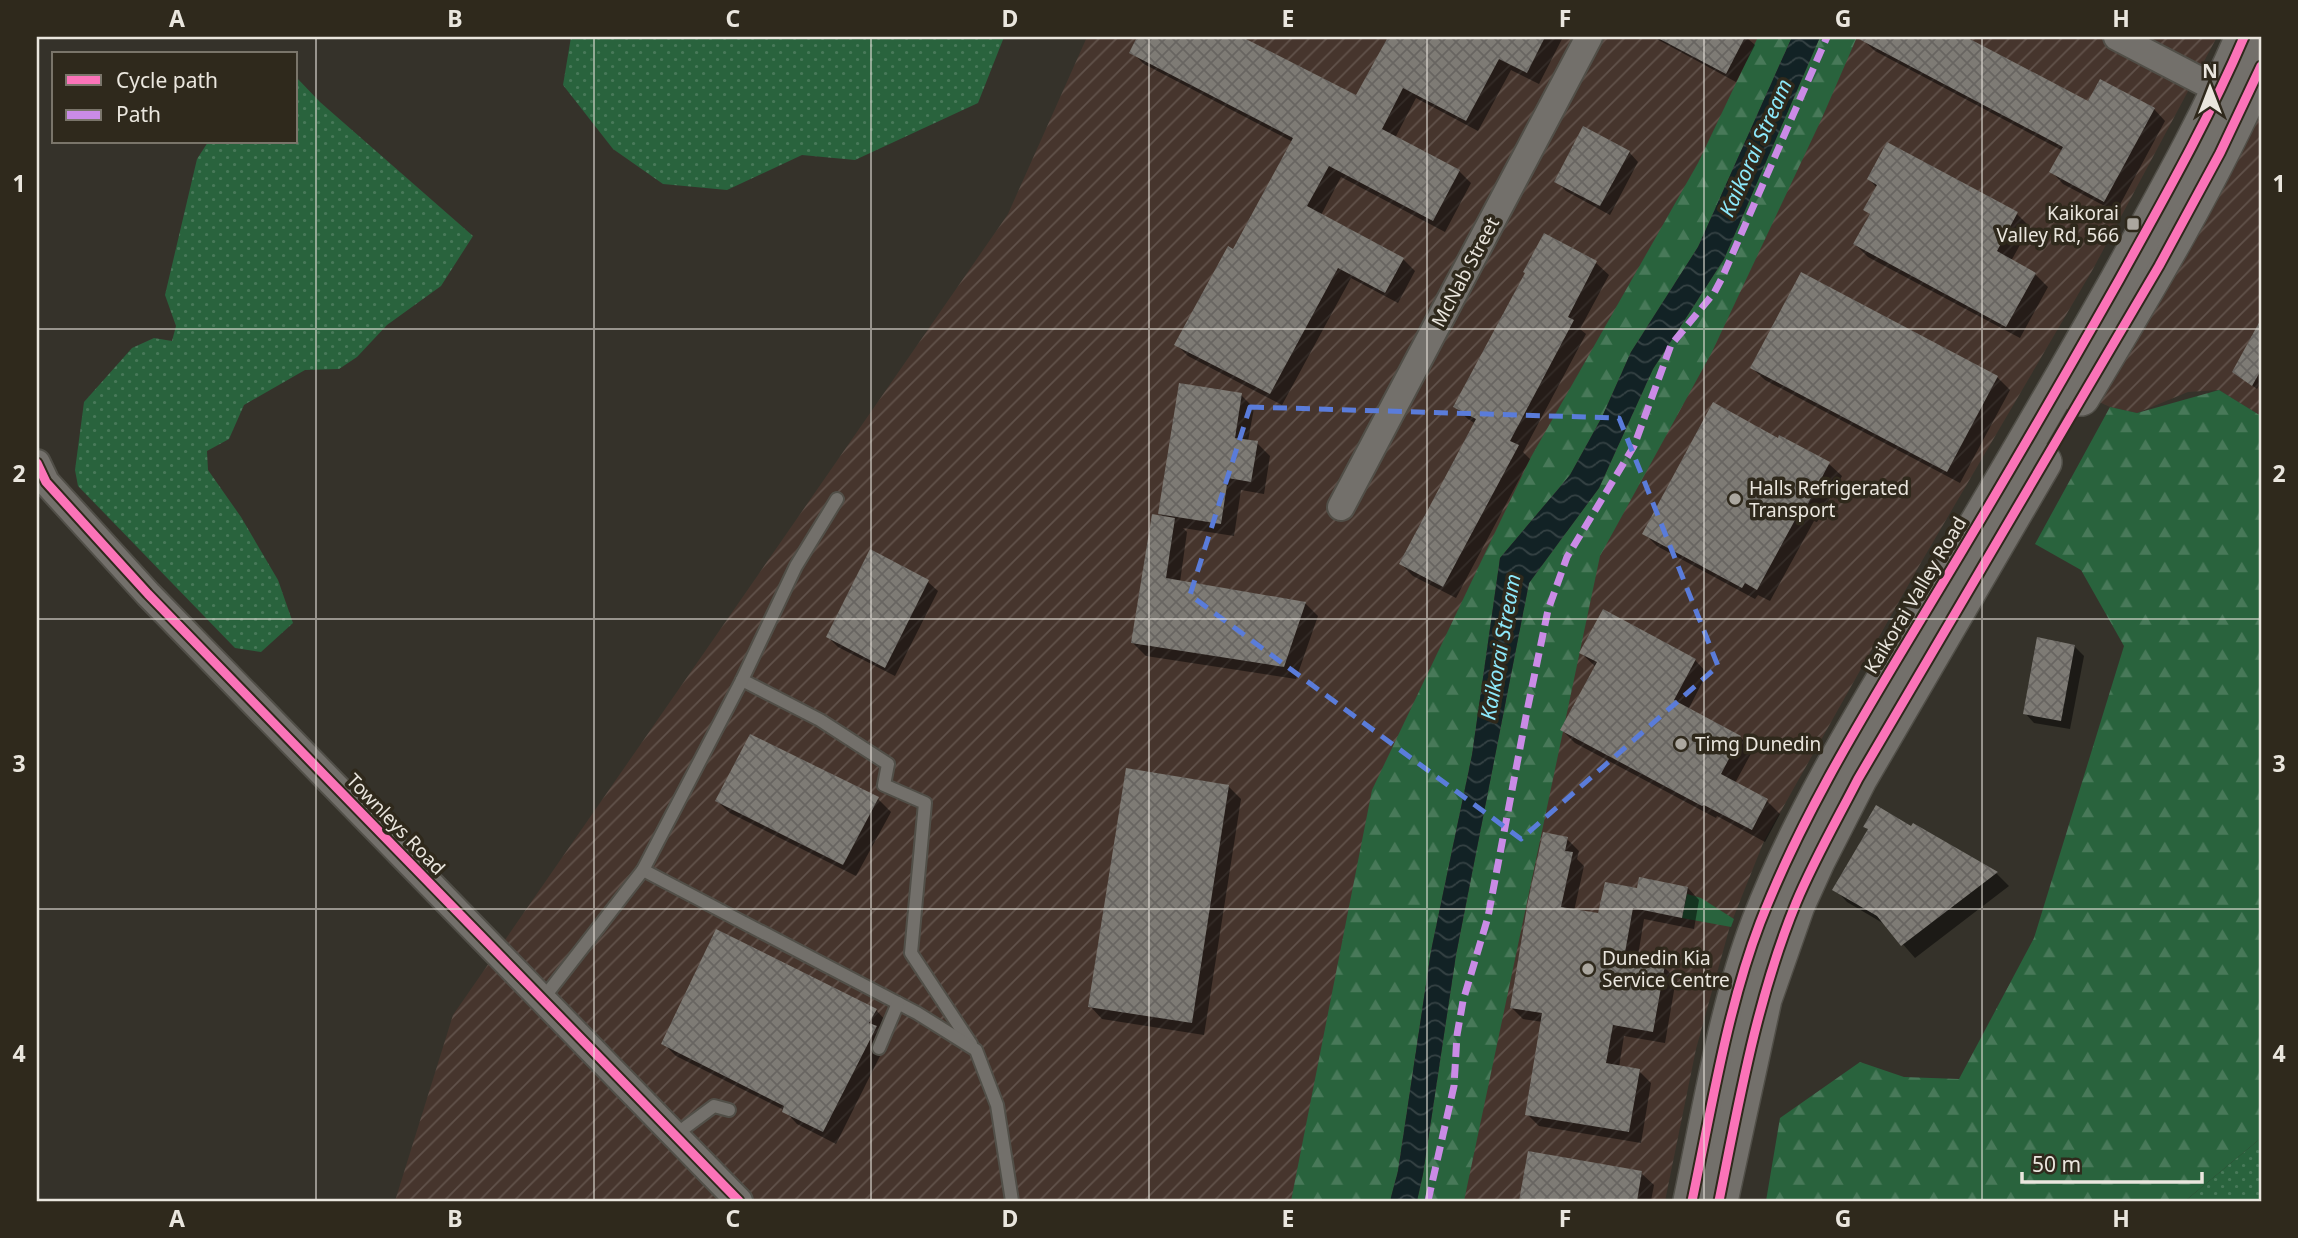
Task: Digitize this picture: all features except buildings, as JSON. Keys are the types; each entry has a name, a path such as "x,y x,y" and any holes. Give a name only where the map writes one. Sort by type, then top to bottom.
{"main road":[{"name":"Kaikorai Valley Road","path":"1719,1201 1763,999 1796,905 1816,860 1858,779 2160,266 2233,97 2244,37"},
{"name":"Kaikorai Valley Road","path":"1692,1201 1741,981 1760,924 1819,796 2076,356 2183,166 2233,97 2261,66"}],"street":[{"name":"McNab Street","path":"1341,506 1589,37"},
{"path":"2117,37 2233,97"},
{"name":"Townleys Road","path":"37,463 46,482 148,594 739,1201"}],"lane":[{"path":"542,1000 643,870 741,680 796,566 837,499"},
{"path":"741,680 820,720 888,764 884,786 925,803 911,953 976,1050 997,1105 1012,1201"},
{"path":"643,870 898,1003 976,1050"},
{"path":"879,1048 898,1003"},
{"path":"675,1136 714,1106 729,1110"}],"highlighted area":[{"path":"1250,407 1619,418 1718,666 1521,839 1190,595"}],"shaded area":[{"path":"1087,37 2217,37 2093,269 1919,566 1764,841 1730,926 1696,1049 1665,1201 395,1201 453,1015 1008,214"},
{"path":"2261,91 2261,416 2219,390 2188,392 2137,413 2099,402"}],"green space":[{"path":"571,37 1004,37 978,103 855,160 802,155 727,190 663,184 613,149 563,85"},
{"path":"1758,37 1792,37 1698,247 1631,352 1602,417 1570,475 1500,558 1472,755 1431,951 1398,1171 1390,1201 1291,1201 1372,790 1531,457 1698,163"},
{"path":"1820,37 1857,37 1712,352 1600,556 1464,1201 1417,1201 1456,955 1529,583 1599,488 1653,369 1724,259"},
{"path":"298,79 320,102 473,236 441,286 387,325 357,357 339,369 305,370 244,405 229,439 207,451 208,470 241,517 278,580 293,623 261,652 235,648 78,486 75,470 84,402 132,348 154,338 172,341 176,326 165,295 197,159 207,144 298,144"},
{"path":"2219,390 2261,416 2261,1138 2185,1201 1766,1201 1780,1118 1860,1062 1904,1077 1959,1079 2034,938 2124,646 2081,570 2035,544 2110,407 2137,413"},
{"path":"1687,894 1701,898 1734,919 1731,927 1682,918"},
{"path":"2261,1138 2261,1201 2185,1201"}],"water":[{"name":"Kaikorai Stream","path":"1792,37 1820,37 1724,259 1653,369 1599,488 1529,583 1456,955 1417,1201 1390,1201 1398,1171 1431,951 1472,755 1500,558 1570,475 1602,417 1631,352 1698,247"}],"marked path":[{"path":"1428,1201 1454,1086 1457,1035 1463,1001 1488,917 1548,610 1567,557 1634,446 1671,345 1714,293 1722,278 1827,37"}],"cycle path":[{"path":"1692,1201 1738,990 1777,881 1817,798 2119,280 2200,130 2244,37"},
{"path":"1719,1201 1742,1088 1770,976 1810,871 1858,779 2159,266 2220,153 2261,66"},
{"path":"37,463 46,482 148,594 739,1201"}],"place":[{"name":"Kaikorai Valley Rd, 566","path":"2133,224"},
{"name":"Halls Refrigerated Transport","path":"1735,499"},
{"name":"Timg Dunedin","path":"1681,744"},
{"name":"Dunedin Kia Service Centre","path":"1588,969"}]}
